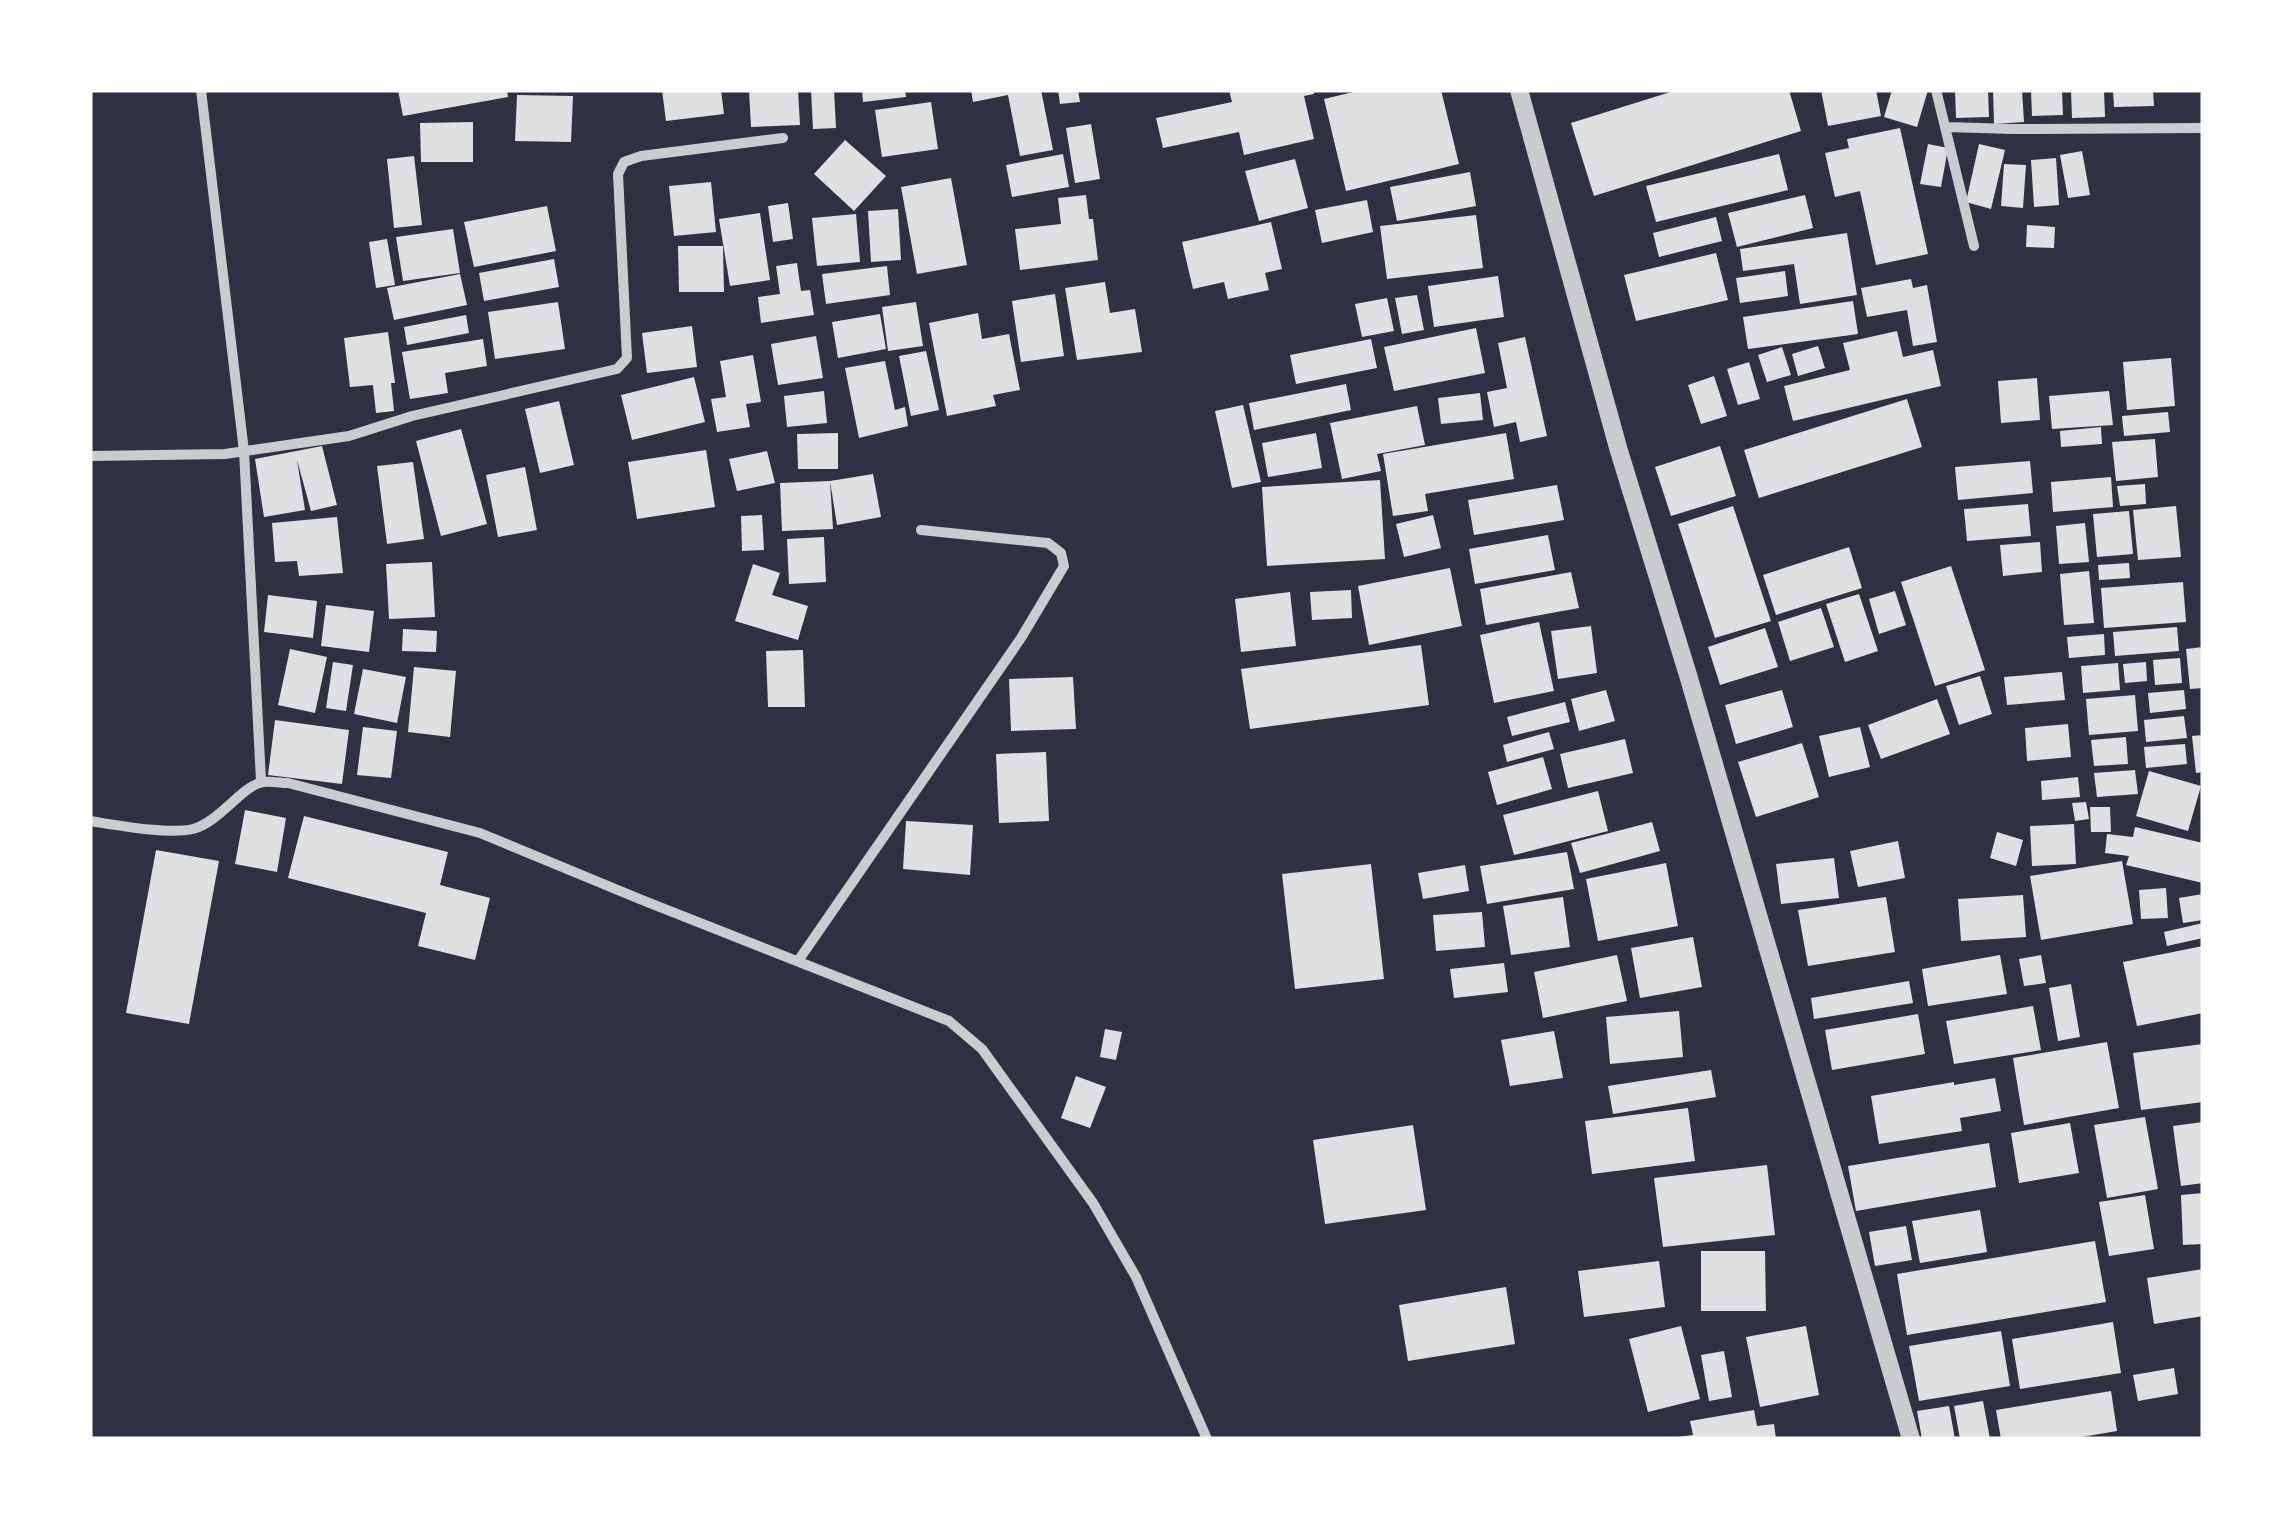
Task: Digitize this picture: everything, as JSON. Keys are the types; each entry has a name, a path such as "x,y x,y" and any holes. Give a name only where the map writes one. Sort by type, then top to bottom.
{"street":[{"path":"200,90 244,451 261,782"},
{"path":"1520,90 1619,451 1912,1439"},
{"path":"1936,90 1974,246"},
{"path":"1947,127 2203,128"},
{"path":"90,456 225,454 349,436 412,416 617,369 628,358 618,174 624,162 640,156 783,138"},
{"path":"798,961 1021,638 1064,566 1060,553 1048,543 922,530"},
{"path":"90,821 146,829 192,829 220,816 261,782 288,784 480,833 949,1020 982,1049 1093,1203 1136,1278 1207,1439"}],"building":[{"path":"398,90 507,90 508,97 403,116"},
{"path":"662,90 721,90 724,114 666,121"},
{"path":"749,90 798,90 800,125 751,127"},
{"path":"811,90 834,90 836,128 813,129"},
{"path":"862,90 905,90 906,97 863,102"},
{"path":"971,90 1041,90 1053,150 1020,156 1008,95 973,102"},
{"path":"1058,90 1078,90 1080,102 1060,104"},
{"path":"1229,90 1313,90 1314,94 1304,96 1314,139 1244,155 1239,132 1163,148 1156,118 1232,102"},
{"path":"1362,90 1441,90 1459,164 1346,191 1324,99"},
{"path":"1677,90 1789,90 1801,131 1594,196 1571,123"},
{"path":"1821,90 1876,90 1881,116 1828,126"},
{"path":"1892,90 1928,90 1917,127 1884,117"},
{"path":"1955,90 1988,90 1989,117 1956,118"},
{"path":"1993,90 2022,90 2024,122 1994,124"},
{"path":"2031,90 2062,90 2063,115 2032,116"},
{"path":"2071,90 2104,90 2105,117 2072,118"},
{"path":"2113,90 2153,90 2154,106 2114,107"},
{"path":"517,95 573,96 571,142 515,141"},
{"path":"931,102 938,149 882,157 875,110"},
{"path":"473,122 473,162 421,162 420,123"},
{"path":"1091,124 1100,179 1075,183 1066,128"},
{"path":"1900,128 1928,254 1876,265 1860,191 1835,197 1825,153 1849,148 1847,139"},
{"path":"845,140 886,176 854,211 814,174"},
{"path":"1928,144 1948,148 1941,187 1920,184"},
{"path":"1979,144 2005,150 1991,209 1966,202"},
{"path":"2082,151 2090,195 2068,198 2060,155"},
{"path":"1063,154 1069,187 1012,197 1006,165"},
{"path":"1779,154 1788,190 1656,222 1646,186"},
{"path":"414,156 422,225 394,228 387,159"},
{"path":"2056,158 2059,205 2034,207 2031,160"},
{"path":"1295,159 1308,208 1259,221 1245,171"},
{"path":"2004,164 2026,165 2023,208 2001,206"},
{"path":"1470,172 1476,206 1397,221 1390,187"},
{"path":"951,178 967,265 917,274 901,187"},
{"path":"711,182 716,232 674,236 669,186"},
{"path":"1086,195 1098,260 1020,270 1015,229 1061,224 1058,198"},
{"path":"1805,195 1813,228 1737,247 1728,213"},
{"path":"1367,200 1373,232 1322,243 1315,210"},
{"path":"788,203 793,239 773,242 768,206"},
{"path":"547,206 556,251 474,267 464,222"},
{"path":"898,209 901,260 871,262 868,211"},
{"path":"760,213 770,280 730,286 719,219"},
{"path":"856,214 860,262 817,266 812,218"},
{"path":"1476,215 1483,268 1387,279 1380,226"},
{"path":"1716,217 1722,241 1659,257 1653,233"},
{"path":"1271,222 1282,269 1265,273 1269,290 1228,299 1224,282 1193,289 1182,242"},
{"path":"2027,225 2055,227 2054,248 2026,247"},
{"path":"453,229 460,273 403,281 396,237"},
{"path":"1847,233 1857,295 1800,304 1794,264 1743,271 1740,249"},
{"path":"387,239 395,285 376,288 369,242"},
{"path":"678,246 723,246 724,292 679,292"},
{"path":"1716,253 1728,300 1636,321 1624,275"},
{"path":"554,259 559,287 484,301 479,273"},
{"path":"797,263 801,291 810,290 814,315 761,323 758,297 780,294 776,266"},
{"path":"887,266 890,295 826,304 822,274"},
{"path":"1785,271 1788,296 1740,303 1736,278"},
{"path":"460,274 467,305 394,320 387,288"},
{"path":"1498,276 1504,317 1434,327 1428,286"},
{"path":"1911,279 1913,288 1927,285 1937,342 1913,346 1907,310 1867,317 1861,288"},
{"path":"1105,282 1110,313 1135,309 1142,352 1077,360 1065,288"},
{"path":"1055,294 1064,356 1021,362 1012,301"},
{"path":"1417,295 1424,330 1402,334 1395,298"},
{"path":"1387,298 1394,331 1362,337 1355,304"},
{"path":"1853,301 1858,334 1748,349 1743,317"},
{"path":"558,302 565,349 495,359 488,312"},
{"path":"916,302 923,346 888,351 882,307"},
{"path":"978,313 982,339 1009,334 1020,390 993,395 996,406 947,416 929,323"},
{"path":"880,314 886,349 838,358 832,322"},
{"path":"466,315 469,333 407,345 404,327"},
{"path":"692,326 697,367 647,373 642,333"},
{"path":"1476,328 1485,373 1394,391 1384,347"},
{"path":"1897,331 1903,357 1933,350 1941,386 1793,421 1784,386 1850,370 1843,343"},
{"path":"388,332 395,383 391,383 394,411 376,413 373,385 350,387 344,338"},
{"path":"816,336 823,378 778,385 771,344"},
{"path":"1525,337 1547,436 1520,442 1516,422 1494,427 1487,392 1507,388 1498,343"},
{"path":"483,339 487,366 445,373 448,393 410,399 402,352"},
{"path":"1371,339 1377,368 1296,384 1290,355"},
{"path":"1818,346 1825,368 1798,376 1792,354"},
{"path":"1782,347 1791,375 1767,382 1758,355"},
{"path":"926,351 939,410 911,416 899,356"},
{"path":"753,355 761,402 746,404 750,427 717,432 711,399 726,397 720,361"},
{"path":"2171,358 2175,406 2127,410 2123,362"},
{"path":"885,361 895,410 905,407 908,426 859,438 845,368"},
{"path":"1749,362 1760,399 1738,405 1727,369"},
{"path":"1714,376 1727,416 1701,424 1688,385"},
{"path":"694,377 705,422 632,440 621,395"},
{"path":"2037,378 2040,420 2001,423 1998,381"},
{"path":"1346,384 1351,410 1254,430 1249,403"},
{"path":"824,391 827,423 787,427 784,396"},
{"path":"2109,391 2113,425 2052,429 2049,396"},
{"path":"1480,393 1483,420 1441,424 1438,398"},
{"path":"1907,399 1922,447 1759,498 1744,450"},
{"path":"559,401 574,465 540,473 525,409"},
{"path":"1243,405 1261,482 1232,488 1215,411"},
{"path":"1417,406 1425,445 1377,454 1381,471 1342,479 1330,423"},
{"path":"2168,412 2170,432 2124,436 2122,416"},
{"path":"2101,427 2102,444 2061,447 2060,431"},
{"path":"461,429 487,524 441,536 416,441"},
{"path":"838,433 838,469 798,469 797,434"},
{"path":"1316,433 1322,468 1268,477 1262,443"},
{"path":"1506,433 1514,479 1425,494 1428,511 1393,516 1383,454"},
{"path":"2155,439 2158,477 2116,481 2112,442"},
{"path":"322,446 337,505 311,511 297,460 305,510 264,517 255,459"},
{"path":"1720,446 1736,496 1671,516 1655,467"},
{"path":"706,450 715,507 637,519 628,462"},
{"path":"767,451 775,483 737,491 729,459"},
{"path":"2030,461 2033,493 1958,500 1955,467"},
{"path":"413,462 424,539 387,544 377,466"},
{"path":"525,467 537,530 498,537 486,475"},
{"path":"873,474 881,517 837,525 830,481"},
{"path":"2111,477 2113,507 2053,512 2051,482"},
{"path":"1380,480 1385,559 1267,566 1262,487"},
{"path":"830,481 833,529 782,531 780,483"},
{"path":"2145,484 2146,504 2120,506 2117,486"},
{"path":"1557,485 1564,520 1474,535 1468,500"},
{"path":"2028,504 2031,536 1967,541 1964,509"},
{"path":"1733,506 1771,621 1715,638 1678,524"},
{"path":"2176,506 2181,557 2138,560 2133,510"},
{"path":"2129,511 2133,554 2097,557 2093,514"},
{"path":"762,515 764,550 742,551 741,516"},
{"path":"1433,515 1441,548 1404,557 1396,524"},
{"path":"337,517 343,573 299,576 297,561 275,562 272,523"},
{"path":"2085,523 2089,562 2059,564 2056,526"},
{"path":"1548,535 1555,570 1475,584 1469,549"},
{"path":"824,537 826,582 789,584 787,539"},
{"path":"2040,542 2042,572 2003,576 2000,545"},
{"path":"1849,547 1862,588 1776,615 1763,575"},
{"path":"432,562 435,617 389,619 386,564"},
{"path":"2129,563 2130,578 2099,580 2098,565"},
{"path":"753,564 780,573 772,595 808,606 798,640 735,621"},
{"path":"1951,566 1985,670 1935,686 1901,582"},
{"path":"1450,568 1462,626 1369,645 1358,586"},
{"path":"2089,571 2094,623 2064,625 2060,574"},
{"path":"1571,572 1579,608 1486,625 1480,589"},
{"path":"2183,582 2186,622 2104,628 2101,588"},
{"path":"1351,590 1352,618 1312,620 1310,592"},
{"path":"1895,591 1906,625 1879,634 1869,599"},
{"path":"1290,592 1296,646 1241,652 1235,599"},
{"path":"1859,594 1878,651 1845,662 1826,604"},
{"path":"268,595 317,601 313,638 264,632"},
{"path":"326,605 374,611 369,652 321,646"},
{"path":"1821,608 1834,647 1790,661 1778,622"},
{"path":"1539,622 1554,691 1494,703 1480,635"},
{"path":"1591,626 1597,673 1558,679 1551,631"},
{"path":"2177,627 2179,651 2115,656 2113,632"},
{"path":"1765,628 1778,667 1720,685 1708,647"},
{"path":"403,629 437,631 436,652 402,651"},
{"path":"2104,634 2105,655 2069,658 2067,637"},
{"path":"1421,645 1429,705 1250,729 1241,669"},
{"path":"2203,647 2203,688 2190,689 2186,649"},
{"path":"290,649 327,657 315,713 278,705"},
{"path":"803,650 805,707 768,707 766,651"},
{"path":"2180,658 2182,683 2155,685 2153,660"},
{"path":"333,662 353,665 346,711 326,708"},
{"path":"2146,662 2147,681 2125,683 2123,664"},
{"path":"2118,663 2120,690 2083,693 2081,666"},
{"path":"414,667 456,671 450,737 408,732"},
{"path":"363,669 406,677 397,723 354,714"},
{"path":"2062,672 2065,700 2007,705 2004,677"},
{"path":"1980,676 1992,714 1959,725 1946,686"},
{"path":"1073,677 1076,729 1011,731 1009,679"},
{"path":"1606,690 1615,721 1579,731 1571,699"},
{"path":"1782,690 1793,727 1736,744 1725,705"},
{"path":"2184,690 2186,709 2150,713 2148,693"},
{"path":"2135,695 2138,731 2089,735 2086,699"},
{"path":"1937,699 1950,734 1881,759 1868,725"},
{"path":"1565,702 1570,722 1512,736 1507,717"},
{"path":"2184,716 2187,738 2146,742 2144,720"},
{"path":"275,720 349,730 342,784 268,775"},
{"path":"2068,724 2071,757 2027,761 2025,728"},
{"path":"363,727 397,731 391,778 357,775"},
{"path":"1860,727 1870,767 1829,777 1819,736"},
{"path":"1549,732 1554,749 1507,762 1503,745"},
{"path":"2203,735 2203,772 2196,773 2192,736"},
{"path":"2126,737 2128,764 2094,766 2091,740"},
{"path":"1625,739 1633,773 1568,788 1560,754"},
{"path":"1802,743 1819,797 1756,817 1738,762"},
{"path":"2185,744 2187,764 2146,768 2144,747"},
{"path":"1046,752 1049,821 999,823 996,754"},
{"path":"1543,757 1552,789 1497,805 1488,772"},
{"path":"2135,770 2138,794 2097,797 2094,773"},
{"path":"2149,771 2201,786 2188,831 2136,816"},
{"path":"2078,777 2080,797 2042,800 2041,781"},
{"path":"1598,791 1608,831 1514,855 1503,815"},
{"path":"2086,802 2089,819 2075,821 2072,803"},
{"path":"2090,807 2110,807 2111,832 2091,832"},
{"path":"245,810 286,818 277,872 235,864"},
{"path":"304,816 448,852 440,885 490,898 475,960 418,946 426,913 288,878"},
{"path":"906,821 973,825 970,875 903,869"},
{"path":"1652,822 1660,851 1580,873 1571,843"},
{"path":"2074,824 2076,864 2032,866 2030,826"},
{"path":"2135,827 2203,843 2203,883 2126,865 2129,856 2105,853 2107,834 2133,837"},
{"path":"1997,832 2023,840 2016,866 1990,858"},
{"path":"1898,841 1905,878 1858,887 1850,851"},
{"path":"156,850 219,861 189,1024 126,1013"},
{"path":"1567,852 1574,889 1487,904 1480,866"},
{"path":"1834,858 1839,898 1781,904 1776,864"},
{"path":"2122,861 2133,924 2041,940 2030,876"},
{"path":"1666,863 1678,926 1598,941 1586,879"},
{"path":"1371,864 1384,979 1295,989 1282,874"},
{"path":"1465,865 1469,891 1423,899 1418,873"},
{"path":"2166,888 2168,918 2141,919 2139,890"},
{"path":"2203,894 2203,920 2183,923 2179,898"},
{"path":"2023,895 2026,937 1961,941 1958,899"},
{"path":"1563,897 1570,947 1511,955 1503,906"},
{"path":"1886,897 1895,952 1808,966 1798,910"},
{"path":"1482,912 1485,947 1436,951 1433,915"},
{"path":"2203,923 2203,938 2167,946 2164,932"},
{"path":"1693,937 1702,987 1640,998 1631,948"},
{"path":"2203,946 2203,1013 2137,1026 2123,962"},
{"path":"1617,955 1627,1001 1543,1018 1534,972"},
{"path":"2000,955 2007,994 1928,1006 1922,969"},
{"path":"2041,955 2046,983 2024,986 2019,959"},
{"path":"1504,963 1508,992 1454,998 1450,969"},
{"path":"1909,981 1913,1003 1814,1019 1811,998"},
{"path":"2071,984 2080,1037 2058,1041 2049,988"},
{"path":"2033,1006 2041,1050 1954,1064 1946,1021"},
{"path":"1679,1011 1683,1057 1610,1064 1606,1017"},
{"path":"1918,1014 1925,1054 1832,1070 1825,1030"},
{"path":"1105,1029 1122,1032 1116,1060 1100,1057"},
{"path":"1554,1031 1563,1078 1510,1086 1501,1040"},
{"path":"2107,1042 2119,1108 2024,1125 2013,1058"},
{"path":"2203,1044 2203,1102 2141,1110 2133,1053"},
{"path":"1711,1070 1716,1097 1613,1114 1608,1086"},
{"path":"1076,1076 1106,1087 1090,1128 1061,1118"},
{"path":"1995,1078 2001,1111 1960,1118 1962,1131 1879,1144 1871,1096"},
{"path":"1688,1108 1695,1161 1592,1174 1585,1121"},
{"path":"2145,1117 2158,1189 2107,1198 2094,1125"},
{"path":"2203,1122 2203,1183 2181,1186 2173,1126"},
{"path":"2070,1123 2079,1173 2019,1183 2011,1133"},
{"path":"1413,1125 1426,1210 1325,1224 1313,1140"},
{"path":"1989,1143 1996,1187 1856,1211 1848,1166"},
{"path":"1767,1165 1775,1235 1663,1247 1654,1178"},
{"path":"2203,1193 2203,1244 2183,1245 2181,1195"},
{"path":"2145,1195 2154,1249 2109,1256 2099,1202"},
{"path":"1980,1210 1987,1252 1920,1263 1912,1221"},
{"path":"1906,1226 1912,1260 1875,1266 1869,1232"},
{"path":"2095,1241 2106,1302 1907,1335 1897,1274"},
{"path":"1701,1251 1765,1251 1766,1311 1701,1311"},
{"path":"1659,1261 1665,1307 1584,1317 1578,1271"},
{"path":"2203,1269 2203,1316 2154,1324 2147,1278"},
{"path":"1506,1287 1515,1344 1408,1361 1399,1305"},
{"path":"2113,1322 2121,1373 2020,1389 2012,1339"},
{"path":"1681,1326 1700,1399 1648,1412 1629,1339"},
{"path":"1806,1326 1819,1395 1760,1407 1746,1337"},
{"path":"2001,1331 2010,1386 1919,1401 1909,1346"},
{"path":"1724,1351 1732,1397 1709,1401 1701,1355"},
{"path":"2174,1368 2178,1394 2138,1401 2133,1375"},
{"path":"2111,1391 2117,1431 2070,1439 2001,1439 1996,1410"},
{"path":"1983,1401 1990,1439 1960,1439 1954,1406"},
{"path":"1949,1406 1955,1439 1922,1439 1917,1411"},
{"path":"1754,1410 1757,1426 1774,1424 1776,1439 1678,1439 1693,1435 1690,1421"}]}
